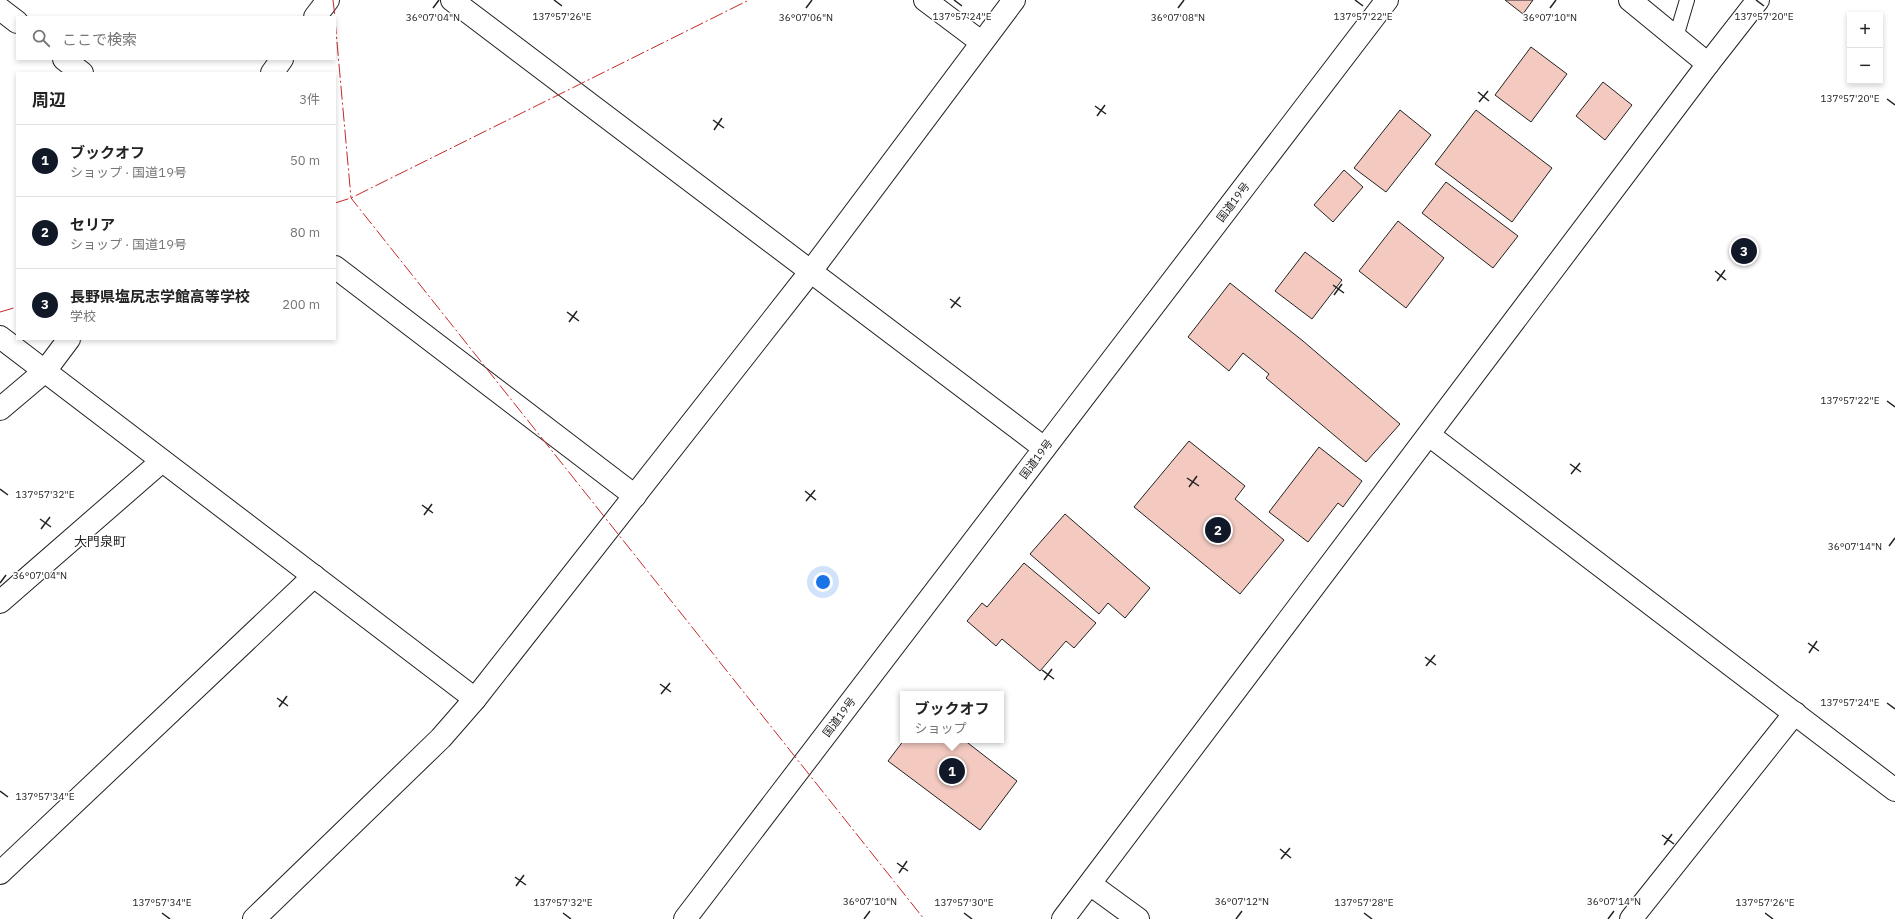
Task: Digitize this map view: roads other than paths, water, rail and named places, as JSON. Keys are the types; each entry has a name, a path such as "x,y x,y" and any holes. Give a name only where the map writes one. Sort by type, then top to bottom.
{"main road":[{"path":"316,16 328,0"},
{"path":"452,0 1044,448"},
{"path":"925,0 981,42"},
{"path":"254,919 441,738 475,699 811,271 981,42 1014,0"},
{"name":"国道19号","path":"684,919 1387,0"},
{"path":"1630,0 1708,64"},
{"path":"1063,919 1430,435 1708,64 1758,0"},
{"path":"0,9 16,21"},
{"path":"65,60 81,72"},
{"path":"273,72 281,60"},
{"path":"336,268 635,496"},
{"path":"0,337 475,699"},
{"path":"0,409 45,371 68,340"},
{"path":"1430,435 1895,790"},
{"path":"0,602 162,460"},
{"path":"0,873 314,576"},
{"path":"1631,919 1795,713"},
{"path":"1090,884 1138,919"}],"lane":[{"path":"1676,37 1687,0"}],"place":[{"name":"長野県塩尻志学館高等学校","path":"1744,251"},
{"name":"セリア","path":"1218,530"},
{"name":"ブックオフ","path":"952,771"}],"district":[{"name":"大門泉町","path":"100,541"}]}
